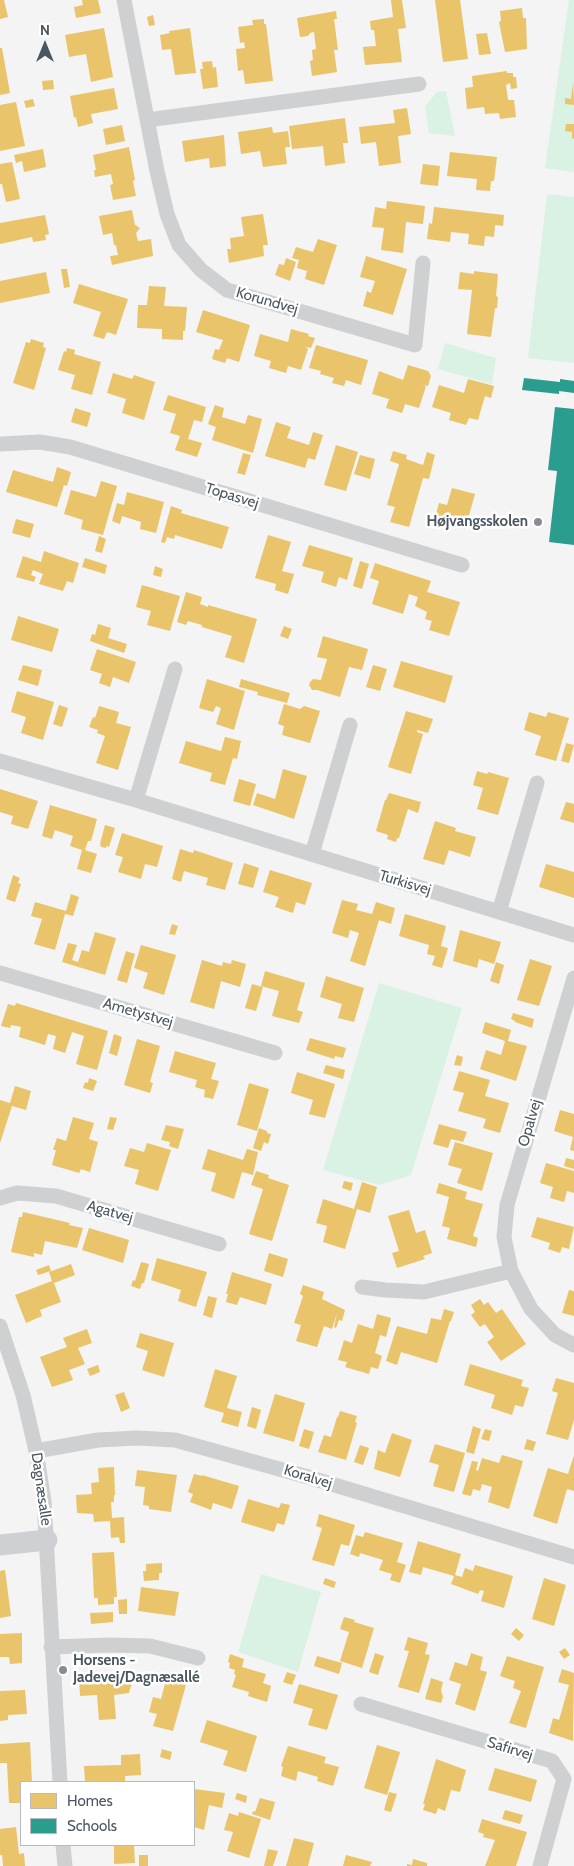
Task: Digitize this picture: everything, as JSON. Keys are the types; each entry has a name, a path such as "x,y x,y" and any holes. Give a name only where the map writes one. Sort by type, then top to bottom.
{"street":[{"name":"Korundvej","path":"124,0 167,214 179,245 201,270 227,290 415,345 422,263"},
{"path":"147,120 419,84"},
{"name":"Topasvej","path":"0,444 40,442 70,447 462,566"},
{"path":"136,800 174,669"},
{"path":"312,854 350,725"},
{"name":"Turkisvej","path":"0,761 136,800 574,936"},
{"path":"499,912 537,782"},
{"name":"Ametystvej","path":"0,973 275,1054"},
{"name":"Opalvej","path":"574,978 506,1205 504,1237 511,1271 531,1309 556,1335 574,1345"},
{"name":"Agatvej","path":"0,1198 17,1193 56,1196 219,1244"},
{"path":"362,1287 424,1292 511,1271"},
{"name":"Dagnæsalle","path":"1,1333 23,1395 36,1451 44,1501 60,1781"},
{"name":"Koralvej","path":"36,1451 98,1440 137,1438 174,1440 252,1461 574,1557"},
{"path":"0,1545 47,1540"},
{"path":"51,1647 150,1646 198,1658"},
{"name":"Safirvej","path":"361,1704 552,1761 564,1779 540,1866"},
{"path":"63,1846 64,1866"}],"green space":[{"path":"569,0 574,0 574,172 545,168"},
{"path":"446,91 455,136 429,133 425,106 437,92"},
{"path":"547,194 574,197 574,363 528,358"},
{"path":"445,343 496,358 492,384 438,369"},
{"path":"379,983 462,1008 411,1175 379,1185 323,1170"},
{"path":"261,1574 321,1592 298,1672 238,1652"}],"building: Homes":[{"path":"0,0 4,0 8,17 0,19"},
{"path":"82,0 98,0 101,13 76,18 74,7 83,5"},
{"path":"391,0 402,0 406,28 398,29 402,62 365,65 363,47 376,46 374,30 371,30 370,21 393,17"},
{"path":"435,0 460,0 468,59 443,62"},
{"path":"522,8 523,18 526,18 527,49 505,52 499,22 501,21 500,11"},
{"path":"336,11 337,19 334,19 338,50 334,50 337,72 312,76 310,61 313,60 312,50 316,49 314,32 308,36 300,37 297,18"},
{"path":"153,15 155,25 149,26 147,17"},
{"path":"264,19 273,81 245,84 243,70 238,71 236,49 245,48 244,42 240,43 238,27 253,25 252,20"},
{"path":"104,28 113,77 91,82 86,54 69,57 65,35"},
{"path":"190,28 196,73 175,75 171,49 162,50 160,35 170,33 169,31"},
{"path":"487,33 491,54 479,55 476,34"},
{"path":"0,48 2,48 10,93 0,95"},
{"path":"212,61 213,68 216,67 218,87 203,89 200,69 203,69 202,62"},
{"path":"507,71 507,73 513,73 513,77 516,77 517,88 511,89 510,83 506,85 508,100 514,100 516,117 500,119 499,113 485,114 484,107 467,109 465,88 473,87 472,76"},
{"path":"53,80 54,89 43,90 42,81"},
{"path":"573,82 574,105 565,104 565,98 571,99"},
{"path":"114,88 118,109 91,114 93,123 78,127 76,117 74,118 70,96"},
{"path":"33,99 35,106 26,108 24,101"},
{"path":"16,102 25,146 0,151 0,105"},
{"path":"407,108 411,134 398,136 401,163 379,166 376,142 361,144 359,127 395,123 393,110"},
{"path":"345,118 348,143 343,143 345,163 325,166 323,146 292,149 289,126"},
{"path":"566,124 574,124 574,139 572,138 572,132 565,131"},
{"path":"122,125 125,141 106,145 103,129"},
{"path":"272,127 273,133 288,131 290,147 285,147 287,164 263,167 260,151 241,154 238,132"},
{"path":"224,135 226,166 210,168 209,158 185,162 182,141"},
{"path":"129,147 136,196 113,200 110,185 113,184 111,174 95,177 94,170 96,170 93,155"},
{"path":"43,149 46,167 24,172 22,161 16,163 14,155"},
{"path":"450,152 497,157 494,181 491,181 490,191 476,190 477,179 447,176"},
{"path":"12,162 20,199 6,202 2,184 0,184 0,164"},
{"path":"423,164 440,166 438,186 420,184"},
{"path":"387,201 425,206 423,224 406,222 403,253 381,250 384,228 372,227 375,207 386,209"},
{"path":"434,207 504,215 503,226 495,225 494,237 485,236 484,246 468,244 469,234 451,232 450,242 427,239 429,223 432,224"},
{"path":"132,210 135,225 140,228 136,233 138,241 151,239 153,256 112,265 110,256 118,255 116,245 114,245 112,233 103,235 99,216"},
{"path":"263,214 268,245 263,245 264,256 229,263 227,249 231,249 230,238 244,236 241,217"},
{"path":"45,215 49,234 45,235 46,240 33,242 32,237 0,244 0,223"},
{"path":"318,239 337,245 324,285 305,279 307,271 297,268 299,260 292,258 296,247 313,252"},
{"path":"366,256 407,269 393,315 363,306 367,291 371,293 375,281 360,277"},
{"path":"286,258 296,262 290,281 275,275 279,264 284,265"},
{"path":"61,269 67,269 70,287 64,288"},
{"path":"474,271 498,274 497,308 495,308 491,337 467,334 472,290 458,289 460,272 474,274"},
{"path":"46,272 50,293 0,303 0,281"},
{"path":"79,284 128,299 116,335 107,332 104,339 93,336 101,312 73,303"},
{"path":"149,286 166,287 164,306 187,307 183,340 162,339 162,329 137,328 138,305 147,305"},
{"path":"203,310 250,325 239,362 227,358 225,363 212,359 215,349 219,350 223,340 196,332"},
{"path":"291,329 309,334 308,336 315,338 311,348 305,347 308,349 301,370 288,366 286,373 269,368 271,361 254,356 260,334 288,342"},
{"path":"31,339 44,343 43,347 46,348 34,390 13,383 26,342 30,343"},
{"path":"316,345 368,360 361,385 346,380 344,386 332,383 334,378 320,374 321,371 309,368"},
{"path":"67,348 75,350 74,354 101,362 92,395 71,389 75,375 58,370 64,351 66,352"},
{"path":"408,365 428,371 431,376 428,386 422,384 426,386 419,408 405,404 402,413 386,408 389,399 372,394 379,371 403,380"},
{"path":"113,373 132,379 134,375 155,382 144,420 122,413 126,399 107,393"},
{"path":"468,379 494,386 491,398 485,396 478,420 469,418 466,425 449,420 451,413 432,407 439,385 464,393"},
{"path":"168,395 206,407 202,422 194,420 188,439 202,443 197,457 175,450 180,436 170,433 176,414 163,410"},
{"path":"215,405 224,408 222,417 245,424 248,415 262,419 253,453 212,440 216,427 208,424"},
{"path":"75,408 91,413 87,427 71,422"},
{"path":"276,422 291,427 287,438 309,445 313,432 323,435 315,460 308,458 305,468 265,456"},
{"path":"336,445 358,452 346,491 324,485"},
{"path":"393,451 407,455 406,459 423,465 427,452 435,455 429,479 423,478 409,527 390,522 395,507 387,505 399,464 390,461"},
{"path":"243,453 251,455 245,475 237,473"},
{"path":"360,455 375,459 370,479 354,474"},
{"path":"57,467 71,472 67,486 64,485 57,507 6,492 13,470 53,482"},
{"path":"101,481 117,486 103,535 81,529 83,520 64,514 71,490 96,497"},
{"path":"452,488 475,494 465,529 435,518 439,503 447,505"},
{"path":"127,492 164,502 156,533 140,529 141,522 122,516 120,524 112,521 117,503 124,505"},
{"path":"171,506 182,510 181,513 229,527 222,549 175,535 174,539 167,537 165,543 161,542"},
{"path":"16,519 34,524 30,538 12,533"},
{"path":"268,535 291,542 282,571 294,574 288,594 275,590 276,584 255,578"},
{"path":"99,536 106,539 102,553 95,551"},
{"path":"309,545 353,558 347,580 339,577 336,587 321,582 324,572 302,566"},
{"path":"44,551 79,563 73,583 67,581 63,591 39,584 43,574 33,570 31,575 36,577 34,582 16,577 23,556 41,562"},
{"path":"85,558 107,565 105,574 82,567"},
{"path":"360,561 369,564 362,589 353,586"},
{"path":"375,563 431,581 427,592 460,602 449,636 429,630 432,621 425,619 427,612 415,606 418,597 409,594 403,614 372,604 379,581 370,578"},
{"path":"155,566 163,569 161,577 153,575"},
{"path":"142,585 180,596 170,631 147,625 151,611 136,607"},
{"path":"186,592 202,597 200,604 257,619 244,663 225,657 232,636 188,621 186,625 177,622"},
{"path":"18,616 59,629 52,652 11,640"},
{"path":"98,624 111,628 108,638 127,644 124,653 90,641 92,634 95,635"},
{"path":"284,626 292,629 288,639 280,636"},
{"path":"323,636 368,649 362,670 349,667 340,697 312,690 309,685 313,679 321,680 327,659 317,657"},
{"path":"97,649 136,662 129,683 113,677 110,687 99,683 102,674 90,670"},
{"path":"401,661 453,676 445,703 393,687"},
{"path":"23,665 42,670 38,686 18,680"},
{"path":"373,665 387,669 380,691 366,687"},
{"path":"207,679 245,691 234,730 216,724 221,708 216,706 213,712 199,708"},
{"path":"241,679 290,693 287,703 257,695 258,692 239,687"},
{"path":"17,691 54,702 43,740 21,733 26,717 11,712"},
{"path":"284,704 300,709 304,706 320,711 310,743 282,735 284,726 278,724"},
{"path":"59,705 68,708 62,727 53,724"},
{"path":"99,706 119,712 116,723 131,727 118,770 96,763 105,736 97,733 98,730 89,727 93,717 95,718"},
{"path":"406,711 433,719 428,733 417,730 417,732 423,734 411,774 388,767"},
{"path":"529,712 546,717 548,712 569,718 556,761 535,755 541,736 524,730"},
{"path":"225,737 241,741 237,759 233,758 225,785 210,781 212,773 179,763 186,741 221,751"},
{"path":"566,743 574,745 569,763 561,761"},
{"path":"283,769 307,776 294,819 253,805 257,793 275,799"},
{"path":"477,771 509,778 498,815 477,809 483,788 473,785"},
{"path":"239,779 256,784 250,806 233,801"},
{"path":"0,789 38,801 28,829 11,824 13,816 0,812"},
{"path":"389,793 421,802 418,813 408,809 396,842 387,839 388,835 376,831 385,800"},
{"path":"566,802 574,804 574,823 560,819"},
{"path":"50,805 97,819 91,841 88,841 85,850 97,854 91,873 77,869 82,850 70,846 73,836 55,830 52,839 42,836"},
{"path":"435,821 456,828 455,831 476,837 470,857 449,850 444,865 423,859"},
{"path":"105,825 115,828 109,847 106,846 106,848 101,847 100,844"},
{"path":"122,833 163,846 157,867 145,864 141,879 118,872 123,857 115,855"},
{"path":"180,849 193,853 194,850 233,863 225,890 206,885 208,878 184,871 181,882 172,879"},
{"path":"244,863 259,868 253,888 238,884"},
{"path":"546,864 574,872 574,898 539,887"},
{"path":"270,870 312,883 305,905 296,902 293,913 275,907 279,897 263,892"},
{"path":"13,875 20,878 18,883 21,884 15,902 6,899"},
{"path":"71,894 79,897 73,916 65,914 55,950 34,944 42,919 31,916 35,902 66,911"},
{"path":"342,900 358,904 356,910 372,914 376,902 395,908 391,924 379,920 365,966 350,961 359,933 350,930 348,938 332,933"},
{"path":"405,914 446,926 441,946 448,948 442,968 432,965 435,956 427,954 429,945 399,936"},
{"path":"172,924 178,926 175,935 169,934"},
{"path":"460,930 501,942 494,964 479,959 477,968 453,961"},
{"path":"95,932 116,938 105,975 62,962 68,943 77,945 72,960 78,962 82,950 89,952"},
{"path":"141,945 176,955 164,995 143,988 148,973 134,968"},
{"path":"126,951 135,954 127,983 117,980"},
{"path":"530,959 552,966 539,1006 517,1000"},
{"path":"202,960 222,966 223,962 231,964 232,960 246,964 240,987 221,981 214,1009 190,1002"},
{"path":"496,962 504,965 499,984 490,981"},
{"path":"265,971 305,983 297,1010 303,1012 299,1023 272,1016 279,991 261,986"},
{"path":"326,976 364,988 354,1022 338,1018 342,1004 320,997"},
{"path":"252,984 263,987 256,1011 245,1008"},
{"path":"16,1003 108,1031 97,1070 76,1064 84,1036 72,1032 65,1053 53,1049 56,1036 48,1034 45,1045 19,1037 21,1027 11,1025 10,1028 1,1026 8,1004 15,1006"},
{"path":"513,1013 534,1019 532,1028 511,1019"},
{"path":"485,1022 511,1030 508,1041 527,1046 516,1081 480,1069 486,1050 501,1055 505,1041 482,1033"},
{"path":"114,1034 122,1037 117,1056 109,1053"},
{"path":"310,1038 346,1048 343,1058 335,1056 334,1059 306,1050"},
{"path":"137,1039 160,1046 150,1082 153,1083 150,1093 124,1085"},
{"path":"175,1051 216,1063 211,1079 219,1081 213,1099 204,1097 205,1090 195,1087 197,1080 169,1072"},
{"path":"457,1055 463,1057 461,1066 454,1065"},
{"path":"326,1065 345,1070 343,1079 323,1073"},
{"path":"459,1071 490,1080 485,1096 509,1103 500,1133 483,1128 486,1119 458,1111 464,1093 453,1090"},
{"path":"297,1072 335,1084 325,1118 309,1114 313,1100 291,1093"},
{"path":"89,1078 97,1081 93,1091 83,1088 85,1082 88,1083"},
{"path":"249,1083 269,1089 257,1131 237,1125"},
{"path":"15,1086 31,1091 26,1110 12,1106 0,1143 0,1100 10,1103"},
{"path":"560,1110 574,1114 574,1151 570,1150 573,1137 554,1131"},
{"path":"73,1117 94,1123 89,1139 98,1142 90,1172 81,1169 79,1173 52,1165 56,1150 53,1150 57,1138 66,1141"},
{"path":"110,1117 117,1118 113,1130 107,1129"},
{"path":"439,1124 467,1132 463,1142 451,1139 448,1148 433,1144"},
{"path":"166,1125 184,1129 178,1149 169,1146 170,1142 161,1140"},
{"path":"259,1128 271,1134 268,1144 264,1142 261,1151 253,1148"},
{"path":"455,1142 493,1153 482,1191 457,1183 462,1169 448,1165"},
{"path":"147,1143 171,1150 158,1191 135,1184 139,1170 124,1166 130,1148 144,1152"},
{"path":"208,1149 243,1160 247,1149 258,1152 253,1175 242,1172 234,1199 211,1191 216,1173 202,1169"},
{"path":"566,1158 574,1160 574,1169 564,1166"},
{"path":"546,1163 574,1171 574,1193 567,1191 564,1202 550,1198 553,1187 540,1183"},
{"path":"256,1171 269,1175 268,1178 289,1185 272,1241 249,1234 263,1189 251,1185"},
{"path":"344,1181 353,1183 351,1191 342,1188"},
{"path":"362,1182 377,1187 370,1213 357,1209 345,1249 323,1242 327,1226 316,1223 323,1199 354,1209"},
{"path":"439,1183 467,1192 465,1199 483,1204 473,1236 478,1238 476,1247 447,1239 450,1228 442,1226 449,1197 436,1193"},
{"path":"409,1210 416,1233 425,1230 432,1253 423,1256 425,1259 397,1268 392,1253 399,1251 388,1216"},
{"path":"23,1212 83,1228 77,1248 45,1241 42,1255 34,1253 34,1257 11,1252 19,1217 22,1217"},
{"path":"537,1217 574,1227 569,1249 562,1247 560,1253 548,1249 550,1243 531,1237"},
{"path":"89,1228 129,1240 123,1263 82,1250"},
{"path":"269,1253 288,1259 283,1277 264,1271"},
{"path":"157,1258 207,1272 196,1307 178,1301 181,1290 151,1280"},
{"path":"141,1262 149,1264 144,1283 142,1283 140,1289 131,1286 133,1280 135,1281"},
{"path":"71,1264 75,1275 54,1283 61,1302 40,1310 42,1316 26,1323 15,1295 52,1281 49,1272"},
{"path":"49,1265 51,1271 38,1275 36,1270"},
{"path":"232,1272 272,1284 266,1305 240,1297 237,1305 226,1302 228,1294 226,1294"},
{"path":"303,1285 324,1292 322,1299 345,1310 342,1321 339,1320 336,1328 334,1327 337,1313 332,1329 324,1326 317,1347 296,1341 301,1325 294,1323 303,1296 300,1294"},
{"path":"569,1290 574,1291 574,1316 562,1313"},
{"path":"208,1296 217,1298 212,1318 203,1315"},
{"path":"480,1299 484,1305 488,1302 496,1313 502,1309 526,1344 501,1361 487,1342 494,1337 485,1324 480,1327 471,1315 475,1312 471,1305"},
{"path":"444,1309 454,1312 437,1363 401,1352 397,1365 386,1361 397,1326 427,1334 431,1318 441,1320"},
{"path":"377,1314 391,1318 386,1337 380,1335 375,1353 382,1356 378,1369 371,1367 369,1374 345,1367 347,1362 338,1360 344,1340 352,1343 358,1324 373,1329"},
{"path":"87,1329 92,1343 78,1348 85,1364 69,1370 73,1380 52,1387 40,1357 67,1347 63,1338"},
{"path":"140,1333 174,1343 164,1377 142,1370 148,1351 136,1347"},
{"path":"470,1364 523,1380 521,1386 529,1388 523,1407 515,1405 512,1415 491,1408 495,1395 464,1385"},
{"path":"98,1365 100,1372 90,1376 87,1369"},
{"path":"215,1369 237,1376 227,1408 242,1412 238,1427 221,1422 224,1413 204,1407"},
{"path":"556,1378 574,1383 574,1420 568,1440 546,1434 558,1393 552,1391"},
{"path":"124,1392 130,1408 121,1412 115,1395"},
{"path":"275,1394 305,1403 294,1442 263,1433"},
{"path":"252,1407 261,1410 256,1429 247,1426"},
{"path":"340,1411 357,1416 355,1422 357,1423 346,1460 318,1452 324,1435 331,1437"},
{"path":"473,1426 481,1429 474,1454 466,1452"},
{"path":"304,1429 314,1432 309,1449 299,1446"},
{"path":"485,1429 492,1431 489,1441 481,1439"},
{"path":"392,1433 412,1440 400,1477 374,1469 378,1450 385,1453"},
{"path":"527,1439 536,1442 533,1451 524,1449"},
{"path":"435,1444 465,1453 454,1492 433,1486 439,1465 429,1462"},
{"path":"360,1445 369,1448 363,1465 354,1462"},
{"path":"502,1455 523,1461 509,1509 488,1502 492,1487 482,1484 480,1491 473,1489 471,1496 462,1494 472,1461 478,1462 476,1470 478,1471 482,1458 499,1463"},
{"path":"574,1455 574,1491 567,1489 557,1524 533,1516 548,1468 568,1474"},
{"path":"114,1467 115,1495 114,1502 111,1502 112,1518 124,1517 125,1543 120,1543 119,1537 111,1538 110,1521 94,1522 93,1514 77,1513 76,1495 92,1494 91,1483 99,1482 98,1468"},
{"path":"137,1470 177,1475 171,1512 149,1509 149,1506 143,1505 145,1487 135,1486"},
{"path":"194,1474 239,1486 232,1509 213,1503 211,1510 190,1502 193,1494 188,1492"},
{"path":"248,1499 279,1508 281,1503 290,1505 284,1525 277,1523 274,1532 241,1522"},
{"path":"319,1514 355,1525 349,1546 341,1544 334,1566 312,1560 322,1528 316,1526"},
{"path":"365,1532 403,1543 397,1562 406,1565 400,1583 390,1580 392,1574 379,1570 383,1560 360,1553 359,1557 350,1554 356,1535 363,1537"},
{"path":"418,1541 461,1554 455,1575 462,1577 465,1568 473,1571 475,1565 513,1576 504,1608 481,1601 484,1591 480,1590 478,1594 451,1584 454,1576 423,1567 421,1575 409,1572"},
{"path":"114,1552 117,1597 114,1597 114,1604 98,1605 98,1598 94,1598 92,1553"},
{"path":"162,1563 162,1573 159,1573 159,1580 144,1581 143,1571 146,1571 146,1564"},
{"path":"5,1570 11,1616 0,1618 0,1571"},
{"path":"325,1578 336,1582 334,1588 323,1584"},
{"path":"544,1578 566,1585 554,1626 532,1619"},
{"path":"141,1587 179,1592 175,1616 138,1611"},
{"path":"127,1599 127,1614 119,1614 118,1600"},
{"path":"113,1612 113,1622 91,1624 90,1613"},
{"path":"344,1617 374,1628 362,1668 340,1661 349,1632 340,1629"},
{"path":"516,1628 524,1635 519,1641 511,1634"},
{"path":"22,1633 22,1663 10,1664 9,1657 0,1657 0,1634"},
{"path":"408,1637 428,1643 425,1654 430,1655 419,1693 398,1687 409,1651 404,1650"},
{"path":"565,1648 570,1655 564,1659 559,1652"},
{"path":"375,1653 384,1656 378,1675 369,1672"},
{"path":"471,1653 483,1657 480,1670 487,1672 475,1711 455,1704 461,1684 449,1680 455,1662 467,1666"},
{"path":"230,1654 244,1659 242,1667 266,1674 263,1683 271,1686 267,1702 248,1696 249,1692 232,1687 236,1675 234,1674 235,1670 229,1668"},
{"path":"317,1656 342,1663 339,1674 314,1666"},
{"path":"507,1656 544,1667 526,1728 509,1723 521,1691 513,1688 515,1681 500,1676"},
{"path":"562,1669 574,1673 573,1741 549,1733 553,1718 559,1720 569,1685 558,1682"},
{"path":"132,1670 135,1670 135,1673 129,1693 114,1695 116,1719 99,1720 97,1695 80,1696 79,1674 133,1673"},
{"path":"287,1672 296,1675 292,1685 283,1682"},
{"path":"431,1678 443,1682 441,1703 425,1699"},
{"path":"166,1680 186,1685 173,1731 153,1726 157,1714 149,1712 153,1697 161,1699"},
{"path":"299,1684 338,1695 327,1730 308,1725 313,1709 293,1703"},
{"path":"25,1690 27,1714 8,1715 8,1720 0,1721 0,1691"},
{"path":"207,1720 257,1736 246,1772 223,1765 228,1751 200,1742"},
{"path":"30,1742 32,1781 20,1781 20,1803 9,1803 7,1763 0,1763 0,1744"},
{"path":"377,1745 400,1752 387,1795 364,1788"},
{"path":"288,1746 326,1757 324,1763 339,1767 333,1786 317,1781 318,1777 298,1771 296,1781 281,1776 283,1767 281,1766"},
{"path":"162,1749 172,1752 170,1760 160,1757"},
{"path":"140,1754 141,1775 125,1776 125,1781 85,1781 84,1766 121,1765 121,1755"},
{"path":"436,1759 466,1770 460,1792 451,1790 445,1811 438,1808 436,1814 423,1810 425,1804 423,1804"},
{"path":"495,1768 537,1780 531,1802 488,1790"},
{"path":"195,1789 225,1793 222,1808 209,1805 204,1830 195,1827"},
{"path":"389,1792 397,1794 391,1812 384,1810"},
{"path":"237,1793 247,1796 246,1803 235,1799"},
{"path":"260,1798 275,1802 270,1820 252,1814 253,1811 255,1812"},
{"path":"505,1810 523,1815 520,1824 502,1819"},
{"path":"239,1812 261,1819 249,1858 227,1851 233,1832 224,1830 229,1813 238,1816"},
{"path":"482,1819 527,1832 516,1866 485,1866 495,1840 483,1837 484,1834 478,1832"},
{"path":"16,1827 19,1854 24,1853 25,1866 3,1866 2,1855 0,1855 0,1829"},
{"path":"294,1838 314,1843 308,1866 286,1866"},
{"path":"114,1846 134,1846 135,1863 114,1864"},
{"path":"268,1849 278,1851 273,1866 264,1866"},
{"path":"139,1855 148,1855 148,1866 139,1866"},
{"path":"346,1855 372,1862 370,1866 343,1866"},
{"path":"413,1859 427,1863 427,1866 407,1866 407,1864 412,1865"}],"building: Schools":[{"path":"524,378 560,382 560,379 574,381 574,393 559,391 559,394 522,390"},
{"path":"555,407 574,409 574,545 549,542 557,471 548,470"}],"place":[{"name":"Højvangsskolen","path":"538,522"},
{"name":"Horsens - Jadevej/Dagnæsallé","path":"63,1670"}]}
